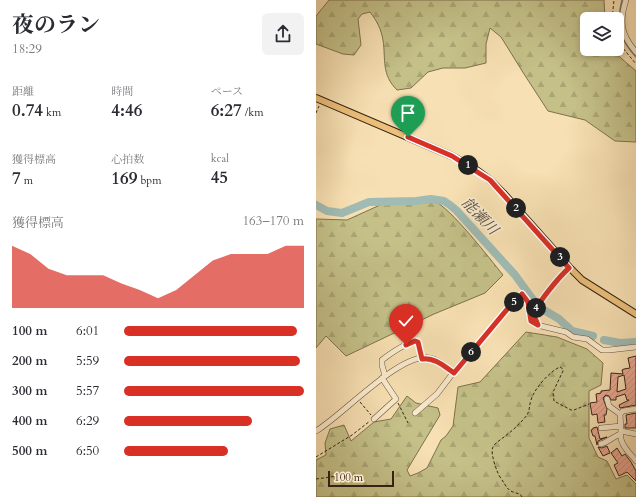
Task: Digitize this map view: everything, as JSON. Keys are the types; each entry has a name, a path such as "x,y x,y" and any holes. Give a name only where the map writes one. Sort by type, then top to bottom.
{"main road":[{"path":"319,99 452,156 475,169 490,180 503,193 569,268 582,280 636,314"}],"street":[{"path":"626,0 621,20 625,37 636,52"},
{"path":"538,325 534,315 536,308 555,282 569,268"},
{"path":"415,413 437,394 509,307 522,294 528,302 531,321 538,325 566,332 573,337 587,339 602,350 636,347"},
{"path":"374,419 396,399 383,377 382,360 415,341 418,342 422,359"},
{"path":"316,431 330,422 383,377 415,360 430,358 454,373"},
{"path":"608,399 608,406 620,414"},
{"path":"620,414 623,411 636,409"},
{"path":"620,414 620,437 623,444 635,458"},
{"path":"602,428 621,430 636,434"},
{"path":"601,444 610,440 621,430"}],"path":[{"path":"613,12 614,0"},
{"path":"624,49 636,64"},
{"path":"316,113 319,99"},
{"path":"522,497 520,494 511,492 497,474 492,454 494,446 498,440 504,437 527,415 530,411 530,401 536,390 549,374 560,367 563,369 563,372 553,392 554,401 570,410 574,410 589,404"},
{"path":"316,457 352,435 374,419 357,399"},
{"path":"396,399 408,423"},
{"path":"316,479 338,476"}],"green space":[{"path":"329,0 604,0 605,12 580,12 580,56 618,56 636,71 636,142 615,141 585,120 548,111 501,37 490,28 486,44 486,63 465,68 443,68 428,72 411,88 397,90 388,78 385,66 382,36 375,19 370,12 362,14 358,19 361,45 354,55 343,54 316,44 316,16"},
{"path":"391,200 430,200 441,205 470,234 503,275 485,293 434,314 346,356 326,336 316,348 316,219 347,220"},
{"path":"526,332 557,337 587,349 603,363 601,385 589,391 589,438 598,457 607,461 616,479 627,475 636,484 636,497 316,497 316,460 326,455 325,443 330,429 344,425 351,441 374,422 391,419 407,396 416,403 438,408 440,415 407,470 410,476 427,468 441,440 453,426 458,387 480,382"}],"building":[{"path":"636,356 636,405 620,408 619,405 629,400 627,400 625,394 616,397 616,400 611,400 609,396 606,395 603,398 607,409 606,415 604,415 605,422 598,423 597,414 592,415 590,403 597,402 596,394 601,393 601,391 610,390 611,373 623,374 622,370 630,368 628,358","holes":["624,375 626,389 617,392 618,377"]},
{"path":"636,413 636,428 625,428 625,424 627,424 626,415"},
{"path":"597,427 600,439 607,437 598,441 597,445 595,436 593,436 591,430"},
{"path":"607,446 610,453 603,456 598,447 602,448"},
{"path":"617,448 622,456 625,454 631,462 636,471 636,481 627,472 619,476 614,465 618,463 611,453"}],"waterway":[{"path":"622,0 619,17 620,31 626,44 636,57"},
{"name":"能瀬川","path":"316,205 327,211 342,213 369,202 416,201 431,199 444,201 457,211 515,275 534,301 544,310 559,319 572,331 593,336"},
{"name":"能瀬川","path":"604,340 620,343 636,342"}],"route":[{"path":"406,345 415,341 418,342 422,359 430,358 454,373 509,307 522,294 528,302 531,321 538,325 534,315 536,308 555,282 569,268 490,180 475,169 452,156 408,137"}]}
